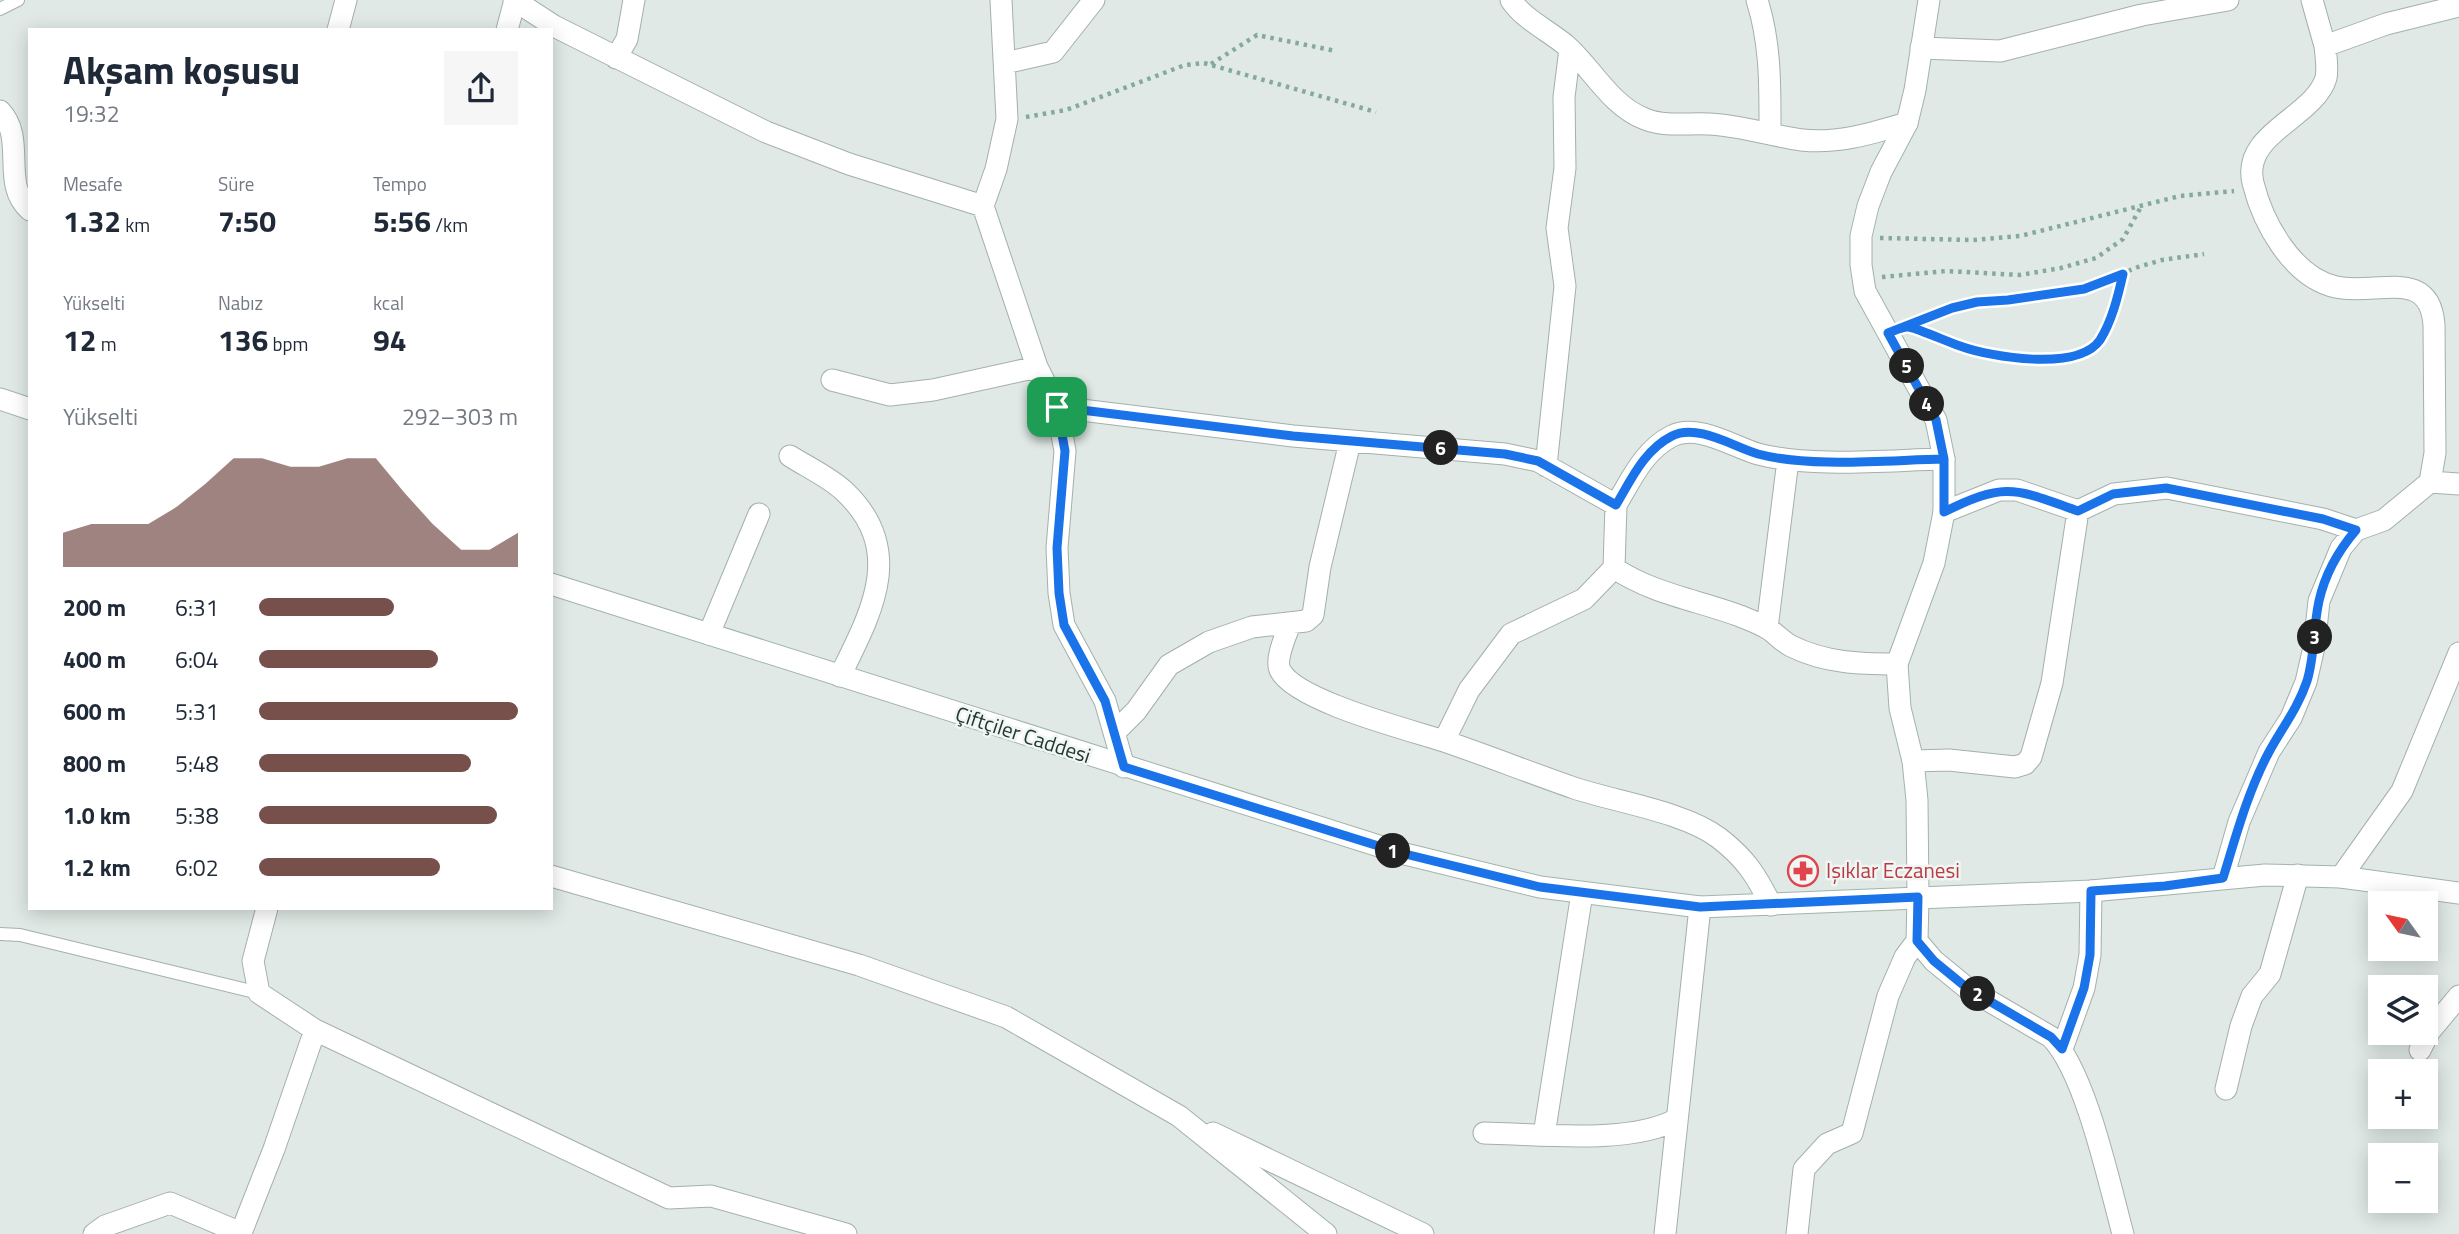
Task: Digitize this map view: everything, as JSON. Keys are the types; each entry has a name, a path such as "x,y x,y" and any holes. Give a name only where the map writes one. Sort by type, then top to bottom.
{"street":[{"path":"339,28 346,0"},
{"path":"507,28 514,0 554,26 766,132 849,164 983,206"},
{"path":"616,58 627,39 634,0"},
{"path":"1002,0 1007,119 996,169 983,206 1037,367 1057,407 1065,451 1057,548 1064,625 1105,701 1124,767"},
{"path":"1005,63 1053,52 1094,0"},
{"path":"1510,0 1526,16 1570,49 1614,98 1643,119 1663,124 1710,124 1803,140 1832,140 1865,135 1907,123"},
{"path":"1757,0 1766,27 1769,54 1770,133"},
{"path":"1797,1234 1804,1169 1827,1144 1852,1133 1888,996 1905,957 1917,941 1917,800 1913,761 1900,708 1897,664 1934,563 1944,512 1944,459 1936,420 1898,330 1866,291 1861,236 1868,206 1881,172 1907,123 1929,0"},
{"path":"1920,48 2000,51 2143,15 2228,0"},
{"path":"2223,878 2239,822 2264,763 2291,718 2306,682 2314,648 2319,601 2330,568 2341,548 2356,530 2385,520 2430,482 2435,453 2434,325 2433,308 2426,296 2417,290 2404,288 2334,287 2315,278 2285,250 2255,188 2252,165 2258,153 2272,134 2322,87 2327,75 2325,46 2312,0"},
{"path":"2325,46 2386,24 2459,6"},
{"path":"1546,466 1565,286 1557,228 1565,168 1564,97 1570,49"},
{"path":"0,111 10,128 8,187 18,203 28,208"},
{"path":"832,380 890,395 933,390 1037,367"},
{"path":"0,399 28,408"},
{"path":"1057,407 1350,442 1480,451 1538,461 1616,505"},
{"path":"1444,741 1469,690 1511,634 1584,598 1614,568 1616,505 1643,459 1673,435 1704,434 1757,454 1788,460 1944,459"},
{"path":"1114,733 1136,711 1169,665 1220,638 1252,627 1306,621 1313,615 1320,567 1350,442"},
{"path":"790,456 843,490 867,517 877,546 880,579 866,622 840,676"},
{"path":"1767,628 1788,460"},
{"path":"2430,482 2459,484"},
{"path":"1944,512 1999,490 2017,490 2078,511 2113,494 2166,488 2323,519 2356,530"},
{"path":"1913,761 1950,760 2015,767 2025,764 2031,757 2052,683 2078,511"},
{"path":"709,634 759,514"},
{"path":"1614,568 1636,582 1767,628 1789,645 1814,656 1851,664 1897,664"},
{"name":"Çiftçiler Caddesi","path":"553,585 1401,853 1540,887 1700,907 2091,891 2265,875 2341,877 2459,893"},
{"path":"1290,624 1279,664 1280,671 1300,689 1382,723 1444,741 1574,788 1684,821 1718,837 1753,869 1771,905"},
{"path":"2341,877 2402,791 2459,653"},
{"path":"2226,1089 2241,1026 2252,996 2270,974 2298,876"},
{"path":"553,877 859,965 1006,1017 1179,1116 1423,1234"},
{"path":"2062,1049 2086,977 2090,955 2091,891"},
{"path":"1544,1135 1582,893"},
{"path":"1665,1234 1700,907"},
{"path":"266,910 253,961 258,993 315,1030 669,1198 711,1196 846,1234"},
{"path":"1917,941 1934,961 1967,988 2051,1037 2062,1049 2083,1096 2123,1234"},
{"path":"2420,1051 2430,1032 2459,996"},
{"path":"94,1234 105,1226 170,1203 242,1233 315,1030"},
{"path":"1179,1116 1326,1234"},
{"path":"1484,1133 1611,1136 1666,1126 1677,1119"}],"lane":[{"path":"0,9 18,0"},
{"path":"0,934 20,935 258,993"}],"path":[{"path":"1210,65 1257,35 1336,51"},
{"path":"1007,119 1038,117 1066,110 1185,65 1210,65 1376,112"},
{"path":"1861,236 1973,240 2020,236 2180,196 2255,188"},
{"path":"1863,278 1946,271 2020,275 2061,268 2096,258 2123,239 2143,205"},
{"path":"1898,330 1964,304 2084,289 2162,260 2204,254"},
{"path":"1898,330 1976,352 2014,359 2036,360 2077,353 2090,349 2099,341 2116,304 2123,274"}],"place":[{"name":"Işıklar Eczanesi","path":"1803,871"}],"route":[{"path":"1057,407 1065,451 1057,548 1064,625 1105,701 1124,767 1401,853 1540,887 1700,907 1918,897 1917,941 1934,961 1967,988 2051,1037 2062,1049 2084,988 2090,955 2091,891 2165,886 2223,878 2239,822 2269,752 2291,718 2306,682 2314,648 2319,601 2330,568 2341,548 2356,530 2323,519 2166,488 2113,494 2078,511 2017,490 1999,490 1944,512 1944,459 1936,420 1888,333 1952,308 1977,302 2056,295 2084,289 2123,274 2116,304 2099,341 2090,349 2077,353 2036,360 2014,359 1976,352 1908,327 1888,333 1936,420 1944,459 1788,460 1757,454 1704,434 1673,435 1643,459 1616,505 1538,461 1505,454 1350,442 1057,407"}]}
